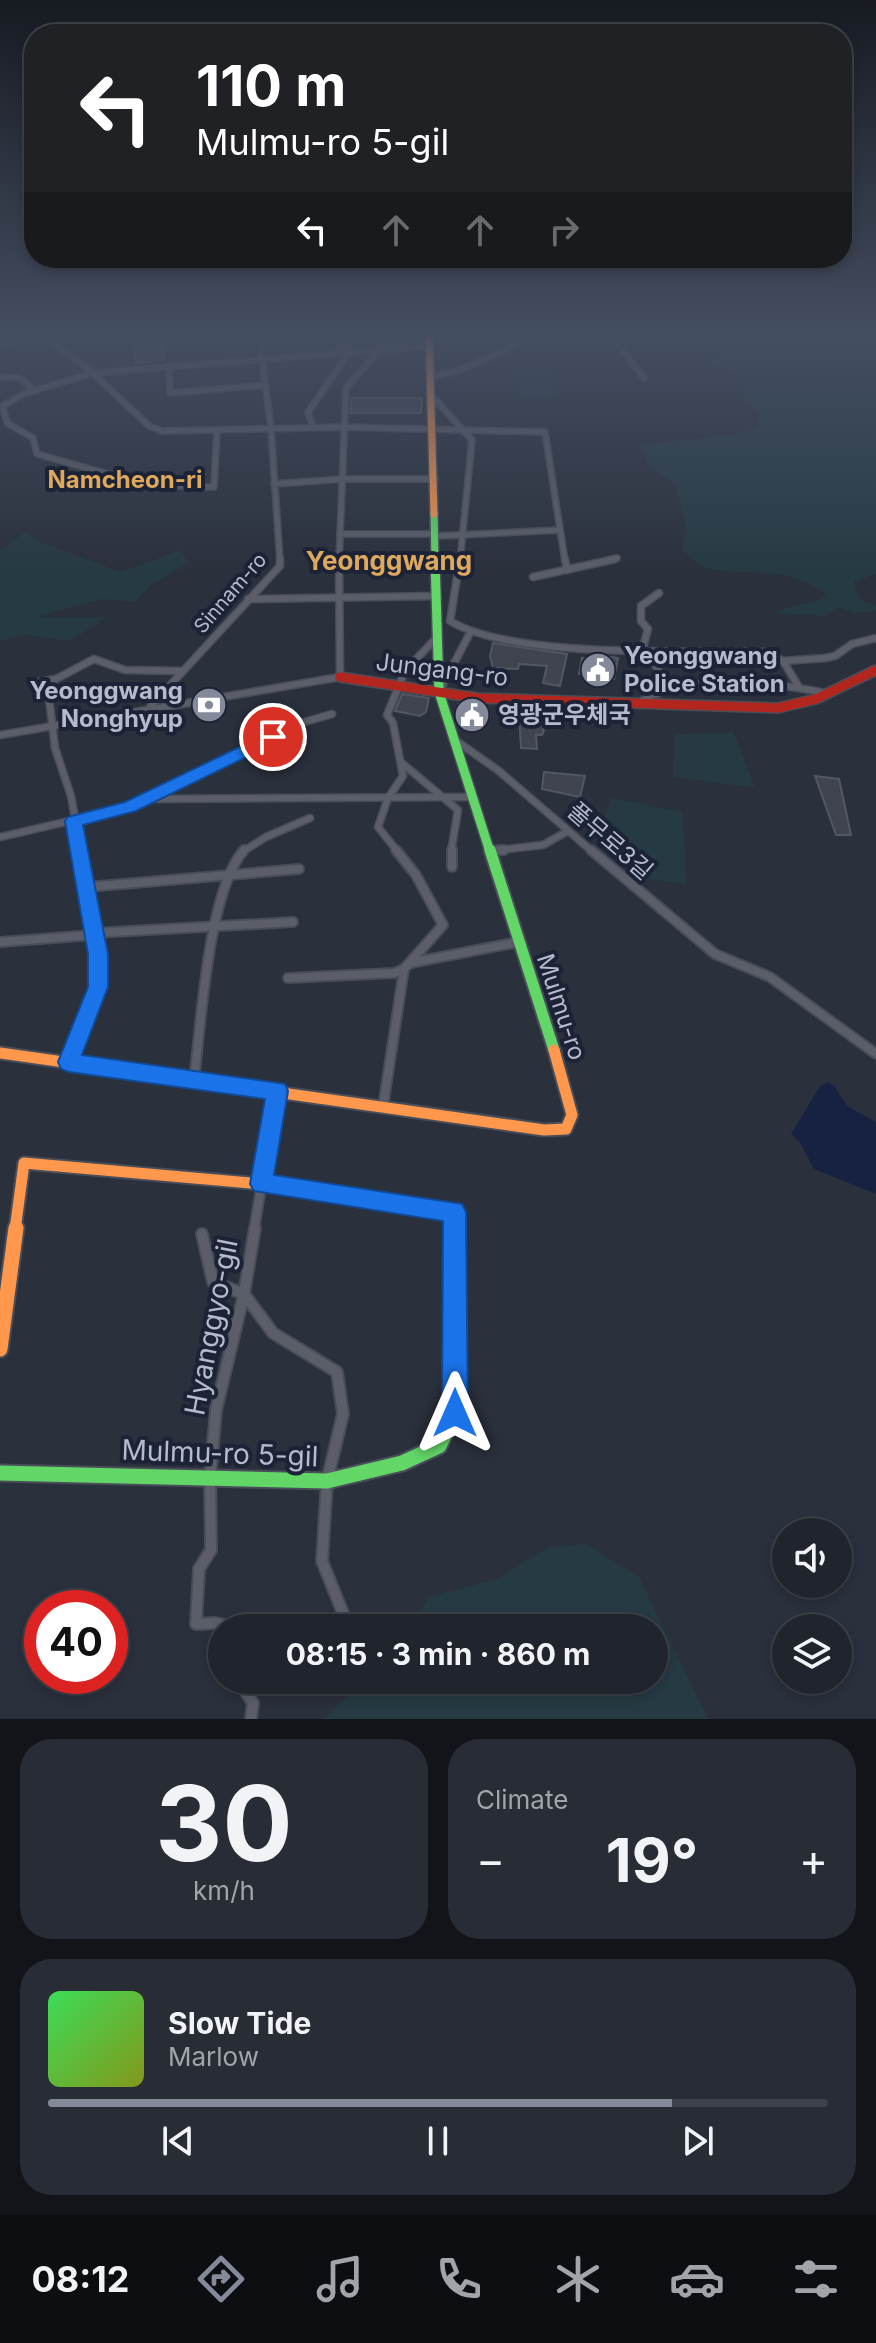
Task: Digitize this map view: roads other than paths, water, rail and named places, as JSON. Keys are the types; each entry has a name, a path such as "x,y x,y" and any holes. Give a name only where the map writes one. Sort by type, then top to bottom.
{"main road":[{"name":"Mulmu-ro","path":"0,1053 544,1130 566,1129 571,1124 570,1099 439,692 432,415"},
{"name":"Jungang-ro","path":"340,677 477,698 778,708 798,707 876,670"},
{"name":"Mulmu-ro 5-gil","path":"0,1349 24,1163 262,1184 454,1212 455,1413 439,1446 402,1463 327,1481 0,1473"}],"street":[{"path":"5,415 7,423 33,438 37,454 147,485 214,487 217,430"},
{"path":"138,415 149,426 172,432 343,427 545,432 567,570"},
{"name":"Sinnam-ro","path":"149,708 280,566 280,526 269,415"},
{"path":"309,415 313,428"},
{"path":"340,677 338,597 344,415"},
{"path":"451,415 472,440 450,621 470,633 580,648 768,652 783,661 799,687"},
{"path":"274,484 342,479 435,479"},
{"path":"340,534 462,535 560,530"},
{"path":"533,577 617,558"},
{"path":"659,593 641,606 641,621 648,629 644,651 661,675 659,693"},
{"path":"248,599 437,596"},
{"path":"439,692 470,633"},
{"path":"383,1107 407,966 443,925 416,875 378,827 388,798 403,776 393,723 387,715 394,686 408,666 438,636"},
{"path":"783,661 835,656 852,644 876,638"},
{"path":"33,683 47,681 94,659 112,668 128,671 182,671"},
{"name":"Jungang-ro","path":"0,735 340,677"},
{"path":"47,681 55,748 71,796 98,954 98,987 69,1062"},
{"path":"637,704 659,693 690,685 799,687 829,694"},
{"path":"0,837 130,807 301,723 332,714"},
{"name":"풀무로3길","path":"455,740 499,771 697,941 715,954 770,977 876,1054"},
{"path":"403,764 458,810 459,826 450,855 452,867"},
{"path":"146,799 473,797"},
{"path":"194,1080 228,875 242,851 310,818"},
{"path":"490,851 545,844 568,831"},
{"path":"87,887 299,869"},
{"path":"0,942 293,922"},
{"path":"288,978 394,973 407,966 519,942"},
{"name":"Hyanggyo-gil","path":"208,1623 196,1624 199,1569 211,1550 210,1478 226,1359 244,1294 277,1091"},
{"path":"202,1234 213,1282 244,1294 273,1333 337,1372 343,1414 327,1481 322,1561 343,1614"},
{"path":"247,1694 253,1703 251,1719"}],"water":[{"path":"828,1082 847,1106 876,1122 876,1194 814,1169 800,1142 791,1134 820,1086"}],"place":[{"name":"Yeonggwang Police Station","path":"598,670"},
{"name":"Yeonggwang Nonghyup","path":"209,705"},
{"name":"영광군우체국","path":"472,715"}],"district":[{"name":"Namcheon-ri","path":"125,480"},
{"name":"Yeonggwang","path":"389,561"}]}
